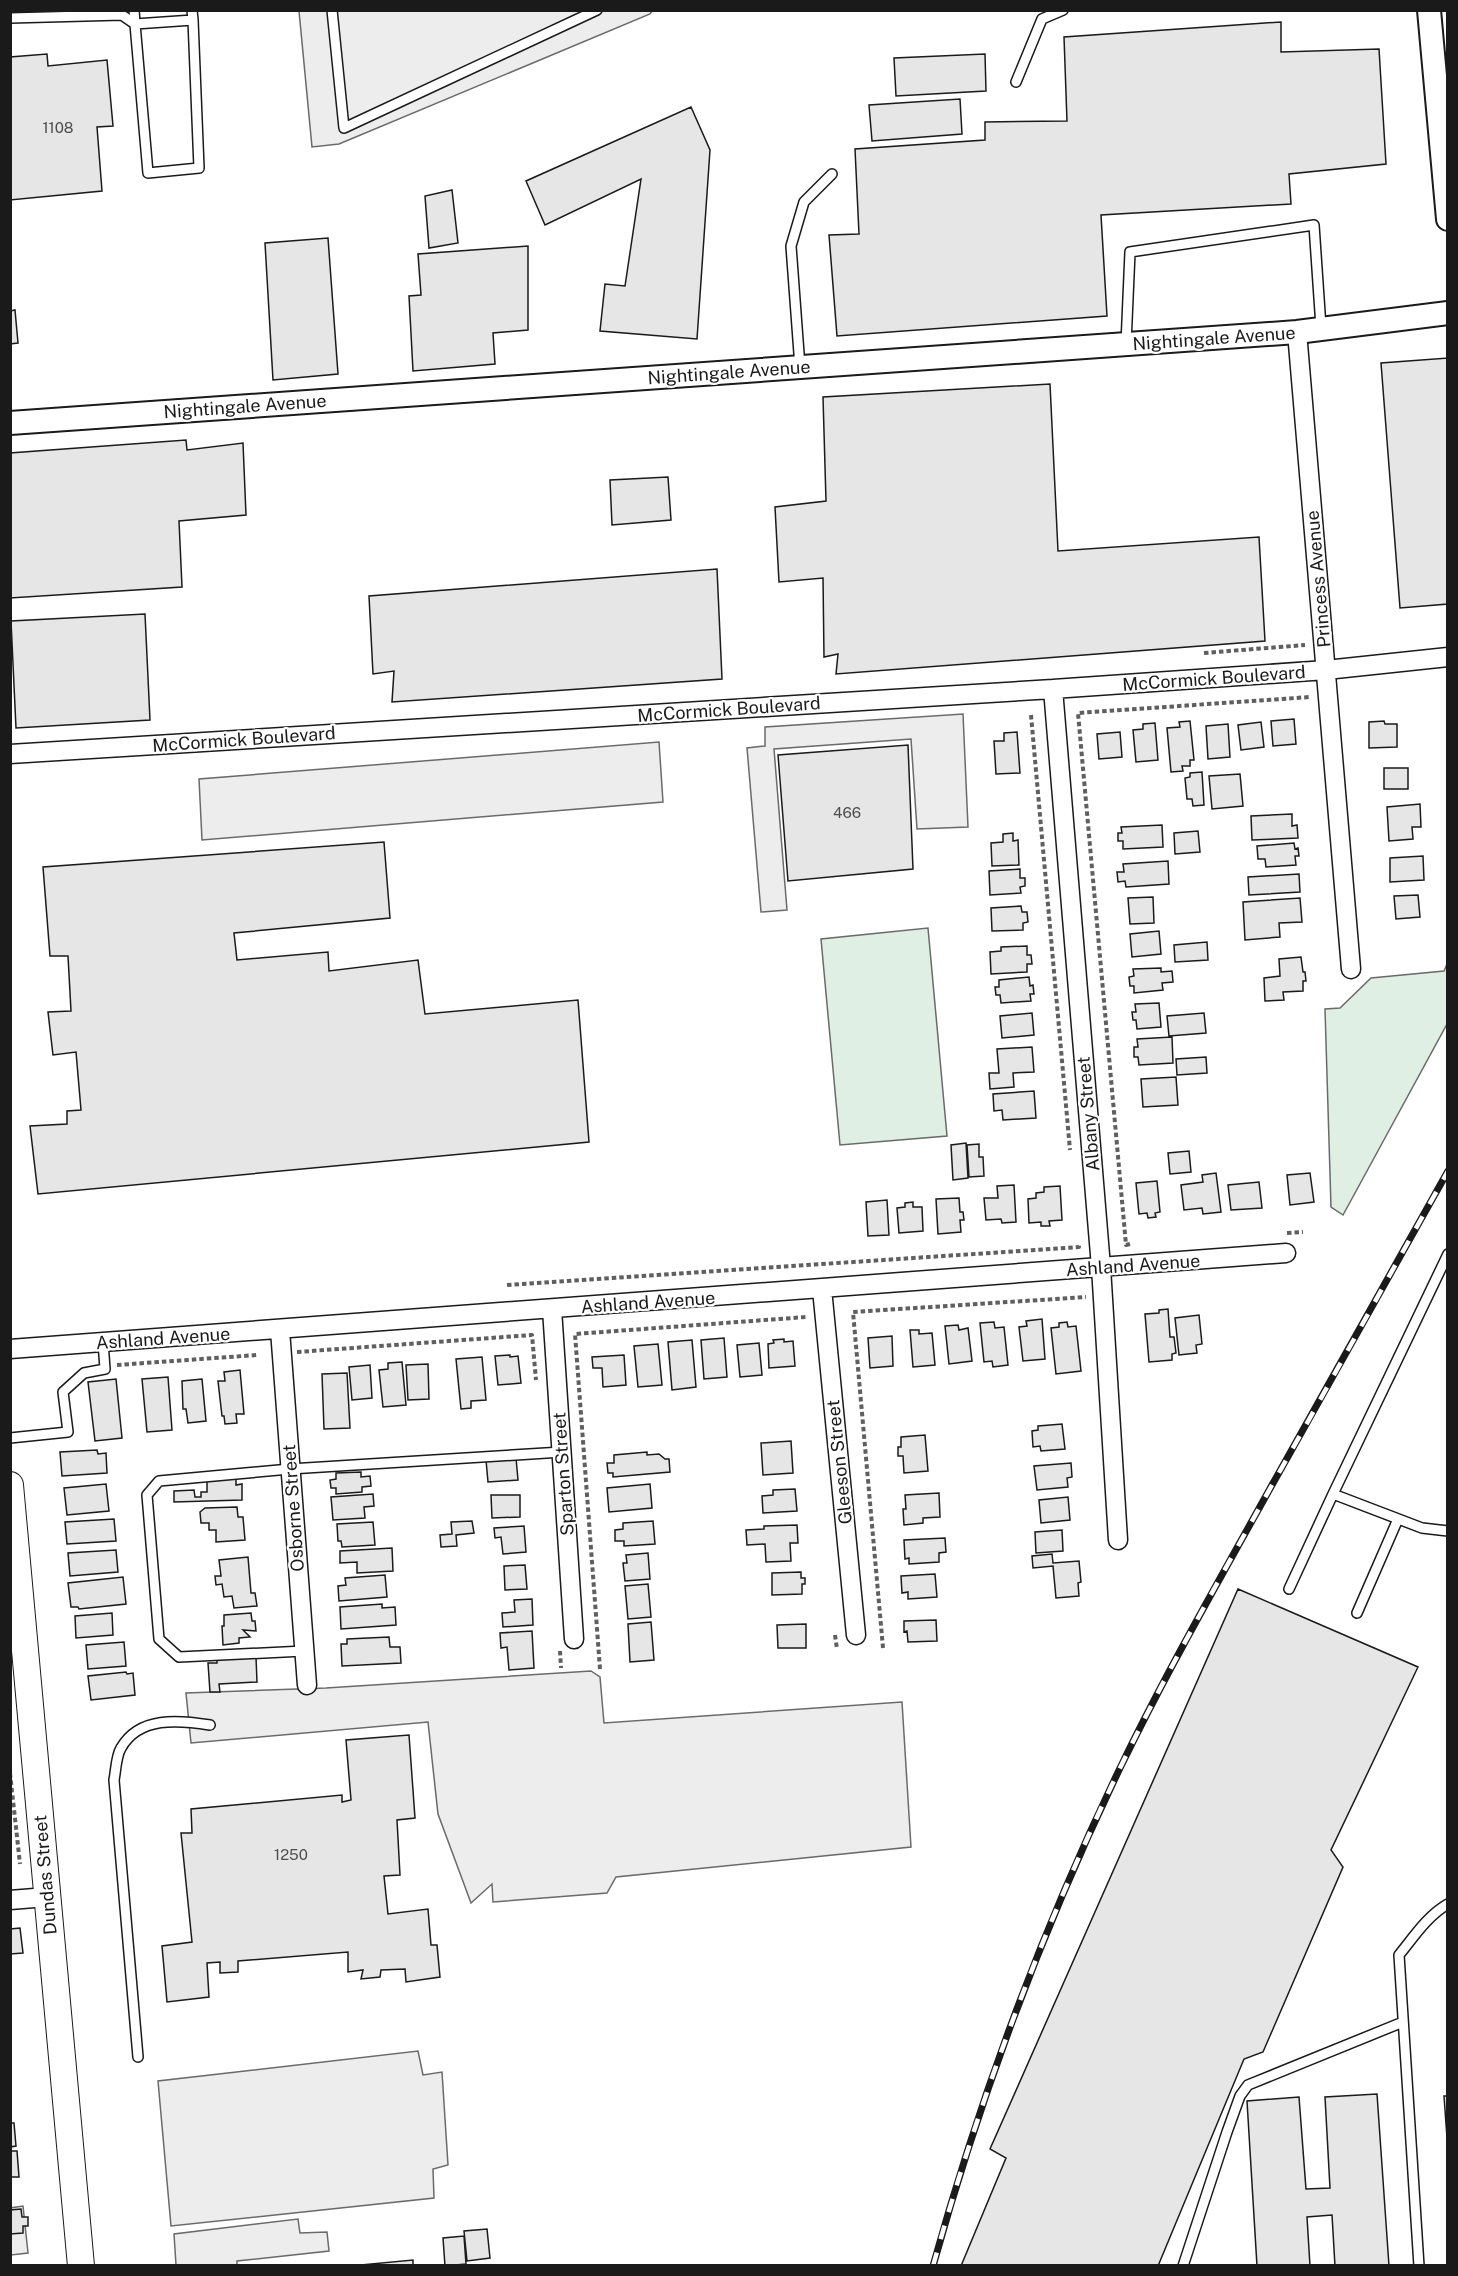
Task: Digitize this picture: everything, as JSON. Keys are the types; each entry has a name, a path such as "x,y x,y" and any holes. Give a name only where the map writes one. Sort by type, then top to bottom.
{"main road":[{"name":"Dundas Street","path":"10,1485 22,1659 47,1897 81,2265"}],"street":[{"path":"1429,10 1448,219"},
{"name":"Nightingale Avenue","path":"10,423 1297,332 1448,313"},
{"name":"Princess Avenue","path":"1297,332 1351,969"},
{"name":"McCormick Boulevard","path":"10,754 1053,689 1326,670 1448,657"},
{"name":"Albany Street","path":"1053,689 1101,1267 1118,1540"},
{"name":"Ashland Avenue","path":"10,1349 1286,1253"},
{"name":"Gleeson Street","path":"822,1289 856,1635"},
{"name":"Sparton Street","path":"552,1309 574,1639"},
{"name":"Osborne Street","path":"280,1330 307,1685"},
{"path":"10,1900 47,1897"}],"lane":[{"path":"10,18 31,14 122,15 135,24 192,15 199,168 148,173 135,24 134,10"},
{"path":"332,10 344,128 597,10"},
{"path":"1016,82 1042,19 1063,10"},
{"path":"800,367 791,246 804,202 832,174"},
{"path":"1126,344 1130,252 1314,225 1321,330"},
{"path":"1289,1589 1448,1254"},
{"path":"10,1438 68,1432 63,1392 84,1373 105,1369 103,1342"},
{"path":"304,1651 179,1657 159,1639 147,1496 159,1481 290,1469 562,1452"},
{"path":"1333,1494 1422,1528 1448,1531"},
{"path":"1357,1613 1398,1519"},
{"path":"138,2057 114,1780 120,1749 136,1730 160,1722 182,1721 210,1725"},
{"path":"1419,2265 1399,1955 1440,1908 1448,1904"},
{"path":"1183,2265 1240,2096 1248,2085 1403,2022"}],"path":[{"path":"1204,652 1305,645"},
{"path":"1137,1244 1126,1245 1078,713 1310,696"},
{"path":"1030,715 1071,1153"},
{"path":"1279,1234 1303,1232"},
{"path":"507,1285 1079,1247 1078,1235"},
{"path":"883,1648 853,1312 1086,1297 1087,1308"},
{"path":"600,1669 575,1334 807,1317"},
{"path":"296,1363 295,1352 532,1335 537,1390"},
{"path":"117,1365 257,1355"},
{"path":"834,1625 837,1649"},
{"path":"10,1773 20,1865"}],"green space":[{"path":"928,928 947,1136 840,1145 821,939"},
{"path":"1447,964 1447,1024 1343,1215 1331,1207 1325,1009 1340,1008 1371,978 1444,971"}],"shaded area":[{"path":"299,11 652,11 650,14 339,144 312,147"},
{"path":"963,714 968,827 917,829 911,739 774,749 787,910 761,912 747,748 765,746 765,727"},
{"path":"659,742 663,802 202,840 199,779"},
{"path":"591,1671 600,1677 604,1723 902,1702 911,1847 616,1877 607,1893 493,1902 492,1884 471,1903 438,1814 428,1722 191,1743 186,1693 326,1688"},
{"path":"418,2051 423,2075 442,2072 448,2165 433,2169 434,2198 171,2226 158,2081"},
{"path":"23,2206 28,2253 11,2255 10,2208"},
{"path":"298,2219 300,2233 327,2232 329,2251 237,2261 237,2265 176,2265 174,2234"}],"building":[{"path":"1281,22 1281,52 1379,49 1386,164 1289,174 1291,204 1101,215 1107,316 837,336 829,235 859,234 855,149 985,140 985,122 1067,121 1064,37"},
{"path":"47,54 48,66 107,60 113,126 97,127 102,191 10,200 10,57"},
{"path":"985,54 986,91 896,96 894,58"},
{"path":"960,99 962,134 872,141 869,105"},
{"path":"691,107 710,150 697,339 600,331 605,284 625,286 641,179 545,225 526,181"},
{"path":"452,190 458,243 429,248 425,196"},
{"path":"328,238 338,374 273,380 265,243"},
{"path":"528,246 528,330 493,333 495,364 413,371 409,296 421,295 418,254"},
{"path":"15,310 18,343 10,344 10,311"},
{"path":"1448,358 1448,604 1400,608 1381,363"},
{"path":"1050,384 1058,551 1259,537 1265,641 836,674 838,654 824,657 823,578 779,582 775,507 826,501 823,397"},
{"path":"186,440 187,450 243,443 246,515 179,521 182,587 10,598 10,453"},
{"path":"668,477 671,520 612,525 610,480"},
{"path":"717,569 722,679 392,702 394,671 373,674 369,596"},
{"path":"145,614 150,720 16,728 11,621"},
{"path":"1294,719 1296,744 1273,746 1271,721"},
{"path":"1190,721 1194,760 1190,760 1190,766 1182,766 1183,771 1171,772 1167,728 1180,727 1179,722"},
{"path":"1384,721 1385,724 1397,724 1397,747 1369,748 1369,722"},
{"path":"1261,722 1264,747 1241,750 1238,725"},
{"path":"1155,723 1158,760 1136,762 1133,730 1143,729 1143,724"},
{"path":"1228,724 1230,757 1208,759 1206,726"},
{"path":"1017,732 1020,773 996,774 994,741 1004,741 1004,733"},
{"path":"1120,732 1122,757 1099,759 1097,734"},
{"path":"908,745 913,869 788,881 778,755"},
{"path":"1384,768 1408,768 1408,789 1384,789"},
{"path":"1202,772 1204,805 1193,806 1192,799 1187,799 1185,778 1190,777 1190,773"},
{"path":"1240,774 1243,806 1212,809 1209,776"},
{"path":"1420,804 1421,827 1412,827 1413,839 1389,841 1387,807"},
{"path":"1292,814 1292,826 1297,825 1298,838 1252,840 1251,816"},
{"path":"1162,825 1163,847 1123,849 1123,841 1118,841 1118,833 1122,833 1121,827"},
{"path":"1198,831 1200,852 1175,854 1174,833"},
{"path":"1013,833 1013,841 1018,840 1019,865 992,866 991,843 1003,842 1003,834"},
{"path":"384,842 390,918 234,933 237,960 328,952 329,971 418,960 425,1014 578,1000 589,1142 38,1194 30,1126 67,1124 67,1111 81,1110 76,1052 53,1055 48,1012 71,1011 68,956 50,956 43,867"},
{"path":"1294,843 1295,849 1298,848 1299,856 1295,856 1296,865 1266,867 1265,859 1258,859 1257,846"},
{"path":"1423,856 1424,880 1390,882 1390,858"},
{"path":"1168,861 1169,884 1126,887 1125,881 1118,882 1117,872 1124,872 1123,864"},
{"path":"1020,869 1020,878 1025,878 1025,886 1020,887 1021,893 990,895 989,871"},
{"path":"1299,874 1300,892 1249,895 1248,877"},
{"path":"1418,895 1420,917 1396,919 1394,896"},
{"path":"1153,897 1154,923 1130,924 1128,898"},
{"path":"1300,898 1302,922 1279,923 1280,937 1245,940 1243,902"},
{"path":"1021,906 1022,912 1027,912 1028,922 1023,923 1023,930 992,931 991,908"},
{"path":"1159,931 1161,954 1132,957 1130,934"},
{"path":"1207,942 1208,960 1175,962 1174,945"},
{"path":"1027,946 1027,955 1031,955 1032,964 1027,964 1027,972 991,974 990,952 1001,951 1001,947"},
{"path":"1301,957 1306,981 1303,981 1303,991 1283,992 1284,1000 1265,1001 1264,978 1280,976 1279,959"},
{"path":"1161,968 1161,972 1172,971 1173,982 1162,983 1163,990 1134,993 1134,986 1130,986 1129,977 1134,976 1133,969"},
{"path":"1029,977 1034,994 1030,994 1031,1001 1001,1003 1000,995 996,995 995,987 999,987 999,980"},
{"path":"1159,1003 1161,1027 1137,1029 1132,1012 1136,1012 1135,1004"},
{"path":"1032,1013 1034,1035 1002,1038 1000,1016"},
{"path":"1204,1013 1206,1033 1169,1036 1167,1016"},
{"path":"1172,1037 1173,1063 1139,1065 1138,1057 1134,1057 1134,1047 1138,1047 1137,1039"},
{"path":"1032,1047 1034,1072 1013,1073 1014,1087 990,1089 989,1073 999,1073 997,1049"},
{"path":"1206,1057 1207,1073 1177,1075 1176,1059"},
{"path":"1176,1077 1178,1105 1143,1107 1141,1079"},
{"path":"1034,1091 1036,1118 1003,1120 1002,1110 994,1111 993,1094"},
{"path":"966,1143 968,1178 953,1180 951,1145"},
{"path":"979,1144 979,1157 983,1157 984,1176 969,1177 967,1145"},
{"path":"1189,1151 1191,1172 1170,1174 1168,1153"},
{"path":"1216,1173 1221,1212 1203,1214 1202,1208 1184,1210 1181,1185 1203,1182 1202,1175"},
{"path":"1310,1173 1314,1202 1290,1205 1287,1175"},
{"path":"1157,1181 1160,1212 1155,1213 1156,1217 1148,1218 1147,1213 1139,1214 1136,1183"},
{"path":"1259,1182 1262,1208 1231,1210 1228,1185"},
{"path":"1014,1185 1016,1222 1002,1223 1001,1219 986,1220 984,1198 998,1198 997,1186"},
{"path":"1060,1186 1062,1220 1049,1221 1050,1226 1041,1226 1041,1222 1029,1223 1028,1199 1036,1198 1036,1193 1044,1192 1044,1187"},
{"path":"959,1198 960,1212 963,1212 964,1220 960,1220 961,1232 938,1234 936,1199"},
{"path":"887,1200 889,1235 868,1236 866,1202"},
{"path":"913,1202 913,1207 922,1207 923,1231 899,1233 897,1208 905,1207 905,1203"},
{"path":"1168,1309 1170,1337 1174,1337 1176,1353 1172,1354 1172,1360 1149,1362 1145,1314 1159,1313 1159,1310"},
{"path":"1199,1315 1202,1344 1196,1345 1197,1353 1179,1355 1175,1318"},
{"path":"1042,1319 1045,1359 1023,1361 1019,1327 1027,1326 1026,1321"},
{"path":"994,1322 995,1328 1004,1327 1008,1365 993,1367 992,1361 984,1362 980,1323"},
{"path":"1067,1322 1068,1327 1076,1326 1081,1371 1056,1374 1051,1328 1059,1327 1059,1323"},
{"path":"958,1325 959,1330 968,1328 972,1361 949,1364 945,1326"},
{"path":"910,1330 919,1330 919,1334 932,1333 935,1365 913,1367"},
{"path":"892,1336 893,1366 870,1368 868,1338"},
{"path":"724,1338 727,1377 704,1379 701,1340"},
{"path":"784,1339 784,1342 793,1341 795,1366 769,1368 768,1344 774,1343 773,1340"},
{"path":"692,1340 696,1387 672,1390 668,1342"},
{"path":"759,1343 762,1375 740,1377 737,1345"},
{"path":"658,1344 662,1385 638,1387 634,1346"},
{"path":"510,1355 510,1357 518,1356 521,1383 498,1385 495,1356"},
{"path":"624,1355 626,1385 603,1387 602,1368 593,1368 592,1357"},
{"path":"482,1357 486,1400 471,1401 471,1408 461,1409 456,1359"},
{"path":"402,1362 406,1405 383,1407 379,1370 388,1369 388,1363"},
{"path":"428,1364 429,1399 408,1400 406,1365"},
{"path":"370,1365 372,1398 352,1400 349,1367"},
{"path":"240,1370 244,1414 236,1414 237,1423 225,1424 218,1381 225,1381 224,1372"},
{"path":"347,1373 350,1428 324,1429 322,1374"},
{"path":"168,1377 172,1430 147,1432 142,1379"},
{"path":"116,1379 122,1438 95,1441 88,1382"},
{"path":"202,1379 206,1421 188,1423 186,1409 183,1409 182,1381"},
{"path":"1062,1424 1065,1449 1041,1451 1040,1446 1033,1447 1032,1431 1038,1430 1038,1426"},
{"path":"925,1435 928,1471 904,1473 903,1456 898,1456 901,1437"},
{"path":"791,1441 793,1473 763,1475 761,1443"},
{"path":"97,1450 98,1454 106,1453 107,1473 62,1476 60,1452"},
{"path":"647,1452 647,1455 659,1454 669,1459 670,1472 613,1477 613,1473 608,1473 607,1463 614,1463 614,1455"},
{"path":"516,1458 518,1480 488,1482 486,1460"},
{"path":"1071,1463 1072,1477 1067,1478 1068,1487 1037,1490 1034,1466"},
{"path":"361,1472 361,1477 370,1476 371,1486 362,1487 362,1492 336,1494 336,1488 331,1488 330,1480 336,1479 336,1473"},
{"path":"236,1478 236,1485 242,1484 242,1500 174,1502 174,1491 194,1490 195,1497 201,1497 201,1492 207,1492 207,1479"},
{"path":"106,1484 109,1511 67,1515 64,1488"},
{"path":"650,1484 652,1508 609,1512 607,1488"},
{"path":"795,1489 797,1511 763,1513 762,1496 773,1495 773,1490"},
{"path":"939,1493 940,1517 923,1518 923,1523 904,1525 905,1495"},
{"path":"373,1494 374,1506 364,1507 365,1518 333,1520 331,1497"},
{"path":"491,1495 520,1495 520,1517 492,1518"},
{"path":"1068,1497 1070,1520 1041,1523 1039,1500"},
{"path":"237,1507 238,1517 243,1517 245,1540 216,1542 216,1530 209,1530 209,1523 201,1523 200,1512 205,1508"},
{"path":"114,1519 116,1541 67,1544 65,1522"},
{"path":"472,1521 474,1533 456,1535 457,1546 441,1547 440,1535 452,1534 451,1522"},
{"path":"653,1521 655,1544 624,1546 624,1541 615,1541 615,1530 623,1529 623,1523"},
{"path":"373,1522 375,1545 342,1547 341,1541 338,1541 337,1524"},
{"path":"797,1525 798,1543 790,1543 791,1561 766,1562 765,1544 747,1545 746,1530 764,1529 764,1526"},
{"path":"524,1526 526,1552 503,1554 501,1537 495,1538 494,1528"},
{"path":"1062,1530 1063,1551 1036,1553 1035,1532"},
{"path":"945,1538 946,1552 939,1553 939,1562 909,1564 909,1558 905,1559 904,1540"},
{"path":"392,1548 393,1571 357,1573 357,1562 340,1563 340,1551"},
{"path":"116,1550 118,1572 70,1576 68,1553"},
{"path":"648,1553 650,1579 625,1581 623,1563 627,1563 626,1555"},
{"path":"1052,1554 1053,1563 1079,1561 1081,1582 1078,1583 1079,1596 1056,1598 1053,1566 1033,1568 1032,1556"},
{"path":"248,1557 251,1593 255,1593 257,1606 234,1608 232,1596 224,1597 222,1584 216,1585 215,1576 221,1576 219,1560"},
{"path":"525,1565 527,1589 505,1590 504,1566"},
{"path":"801,1572 801,1578 805,1578 805,1584 802,1584 802,1594 772,1595 772,1573"},
{"path":"935,1574 937,1597 908,1599 908,1592 902,1593 901,1576"},
{"path":"385,1575 387,1597 339,1601 338,1586 346,1585 345,1578"},
{"path":"123,1577 126,1604 79,1609 71,1607 68,1583"},
{"path":"648,1584 651,1617 628,1619 625,1586"},
{"path":"1238,1589 1418,1667 1331,1850 1343,1867 1263,2052 1244,2059 1158,2266 961,2266 1006,2158 990,2149"},
{"path":"532,1599 533,1625 503,1627 502,1613 515,1612 514,1600"},
{"path":"382,1604 382,1608 395,1607 396,1625 341,1629 340,1607"},
{"path":"112,1613 113,1635 76,1638 75,1616"},
{"path":"251,1613 256,1631 243,1630 250,1637 239,1638 239,1643 223,1645 224,1615"},
{"path":"936,1620 937,1641 908,1642 907,1631 904,1632 904,1621"},
{"path":"651,1622 654,1660 630,1662 628,1624"},
{"path":"806,1624 806,1648 778,1648 777,1625"},
{"path":"532,1631 534,1668 509,1670 507,1647 501,1648 500,1633"},
{"path":"389,1637 390,1647 400,1647 401,1663 342,1666 341,1644 347,1644 347,1639"},
{"path":"124,1642 126,1666 88,1669 86,1645"},
{"path":"256,1657 257,1682 219,1684 220,1692 210,1692 208,1663 217,1663 217,1659"},
{"path":"126,1672 127,1674 133,1673 135,1695 91,1700 88,1676"},
{"path":"409,1735 415,1818 397,1820 400,1875 384,1876 388,1914 428,1909 431,1945 437,1945 440,1977 406,1982 405,1969 381,1970 380,1977 361,1979 363,1970 348,1972 348,1952 238,1961 238,1972 220,1973 220,1962 207,1963 209,1997 167,2002 162,1946 192,1942 181,1833 192,1833 191,1809 342,1795 342,1802 351,1800 346,1740"},
{"path":"20,1928 23,1953 10,1954 10,1929"},
{"path":"1377,2094 1389,2266 1335,2266 1332,2215 1307,2217 1310,2266 1257,2266 1247,2101 1299,2097 1306,2189 1330,2188 1325,2097"},
{"path":"1444,2096 1448,2096 1448,2152"},
{"path":"10,2123 14,2123 16,2146 10,2147"},
{"path":"10,2151 17,2151 19,2177 10,2177"},
{"path":"21,2209 22,2217 28,2217 28,2226 23,2226 23,2233 10,2234 10,2210"},
{"path":"487,2229 490,2258 467,2261 464,2231"},
{"path":"464,2236 466,2264 445,2266 443,2238"},
{"path":"413,2260 413,2266 350,2266"}],"railway":[{"path":"933,2266 993,2074 1041,1948 1093,1825 1195,1623 1448,1171"}]}
